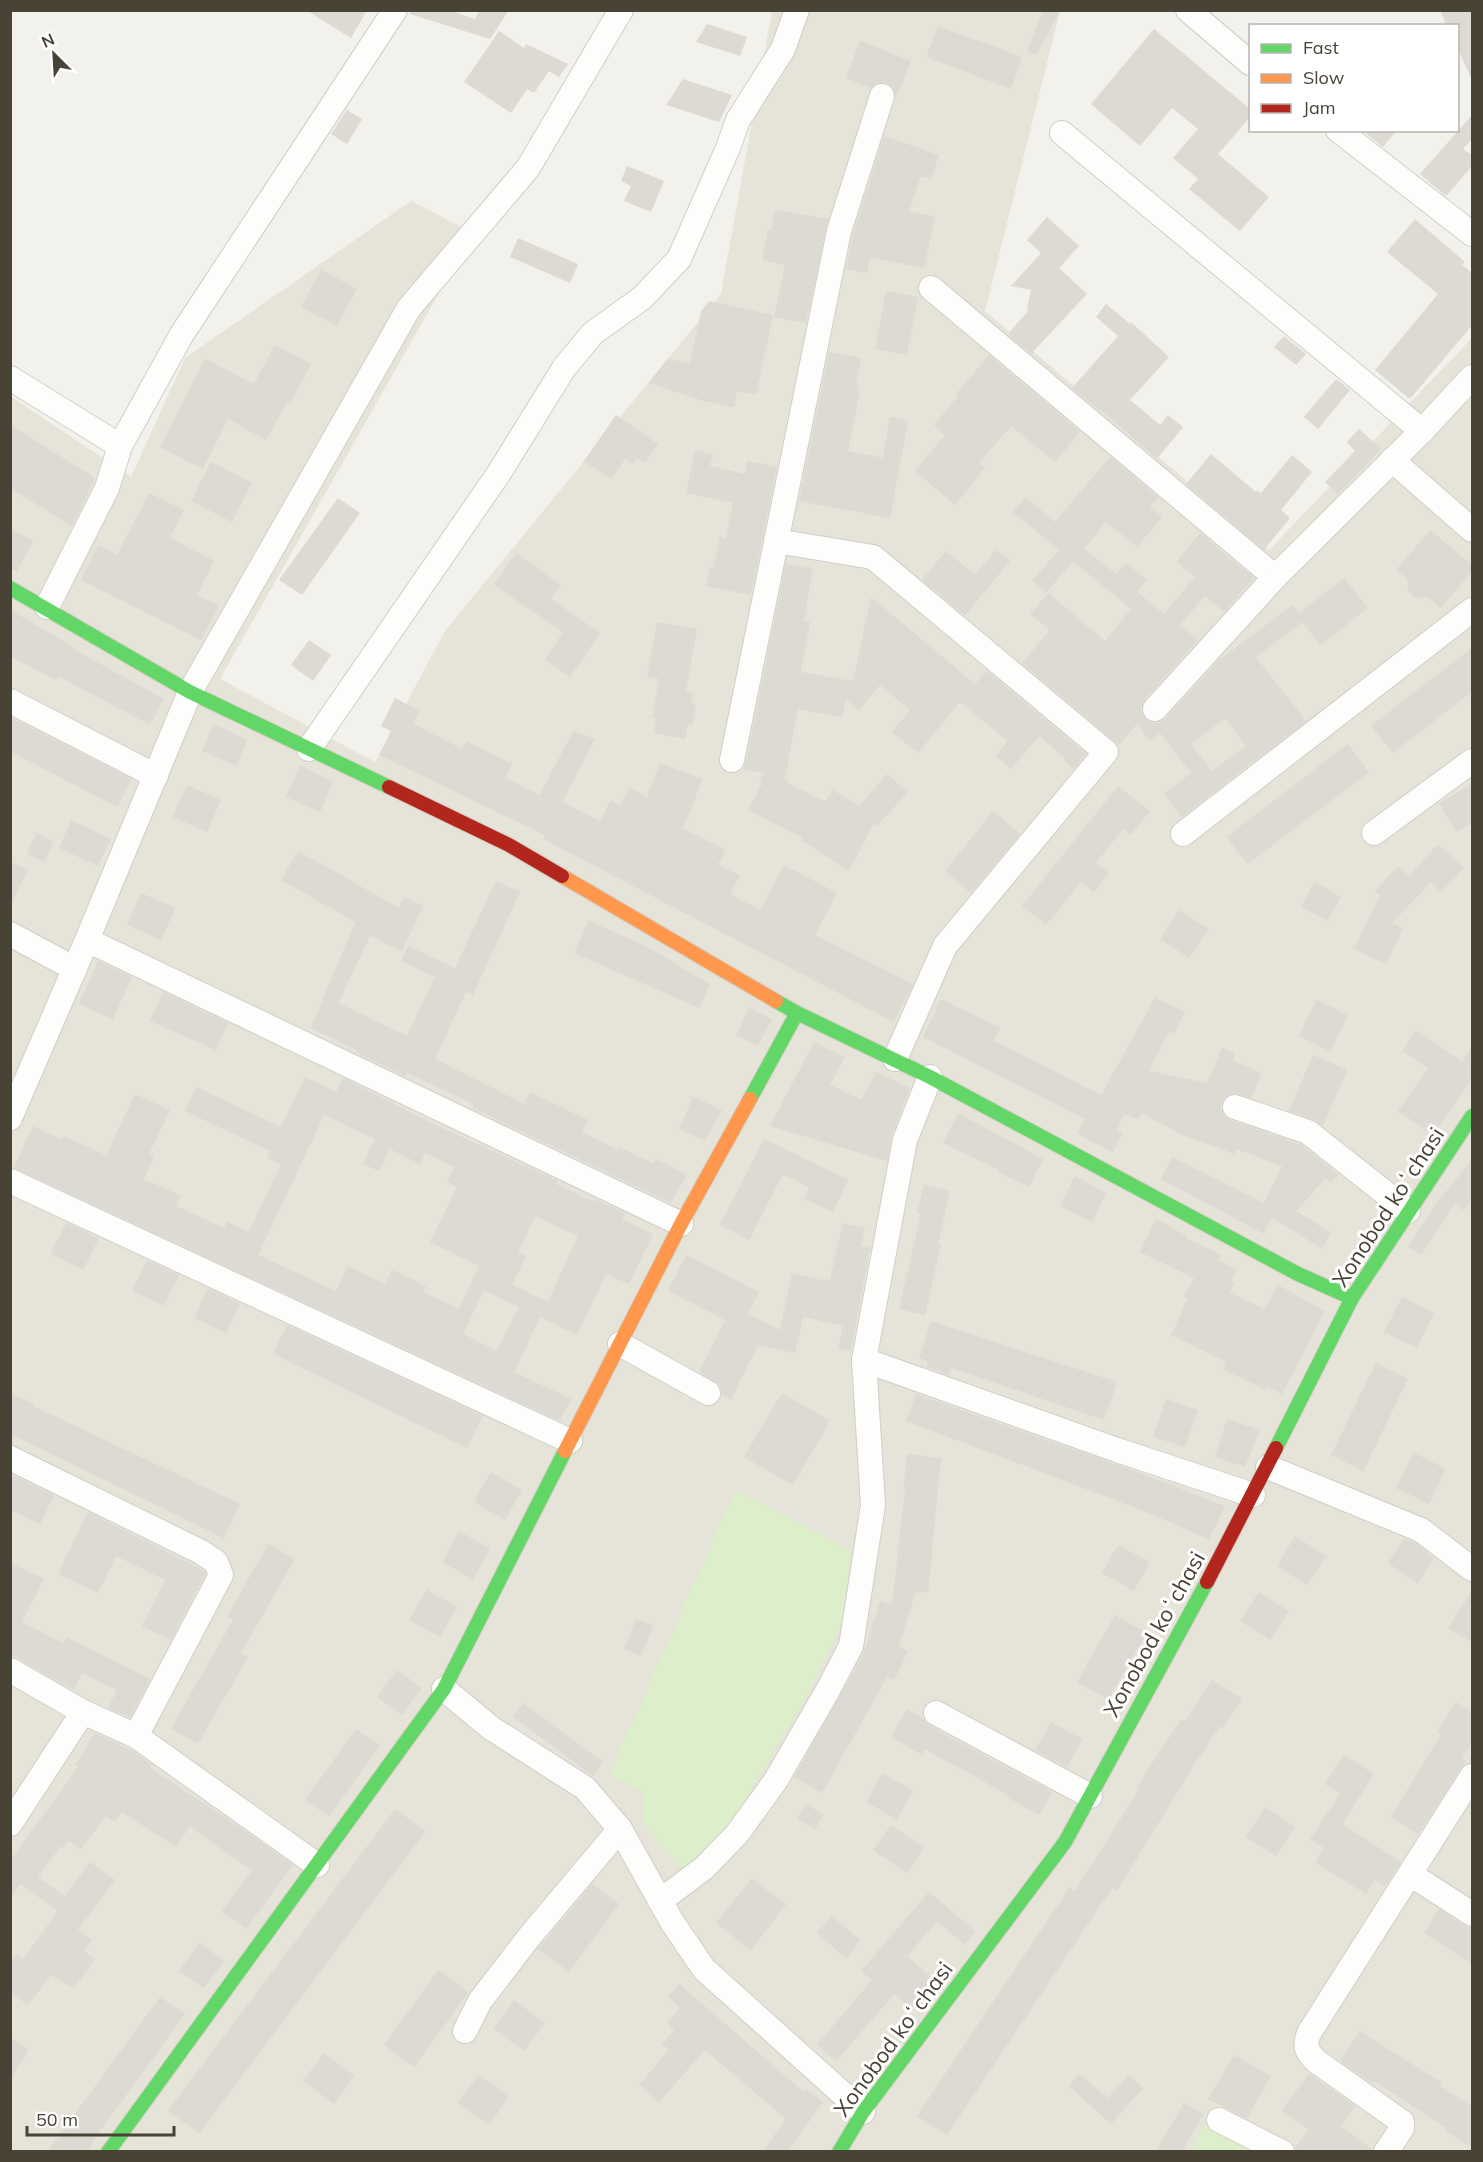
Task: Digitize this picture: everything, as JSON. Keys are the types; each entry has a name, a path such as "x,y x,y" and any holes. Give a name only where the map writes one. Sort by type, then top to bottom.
{"street":[{"path":"47,607 107,488 120,446 182,334 395,10"},
{"path":"10,1118 75,969 190,692 409,308 528,168 621,10"},
{"path":"309,749 499,473 564,368 593,333 642,298 680,259 738,120 783,49 798,10"},
{"path":"1188,10 1249,61"},
{"path":"732,760 839,231 882,96"},
{"path":"1341,132 1473,234"},
{"path":"1062,133 1422,431"},
{"path":"931,288 1275,577"},
{"path":"1155,709 1275,577 1473,377"},
{"path":"10,378 120,446"},
{"path":"1392,460 1473,530"},
{"path":"776,540 873,557 1106,752 945,946 895,1059"},
{"path":"10,588 47,607 190,692 509,846 797,1013 895,1059 1298,1274 1352,1298"},
{"path":"1183,834 1473,610"},
{"path":"10,701 156,776"},
{"path":"1374,833 1473,761"},
{"path":"10,934 75,969"},
{"path":"87,940 681,1224"},
{"path":"108,2151 444,1689 681,1224 797,1013"},
{"path":"660,1901 704,1869 737,1834 777,1780 851,1646 873,1505 864,1360 905,1140 930,1077"},
{"path":"1234,1107 1308,1132 1408,1211"},
{"name":"Xonobod koʻchasi","path":"839,2151 863,2112 1065,1842 1268,1467 1352,1298 1473,1116"},
{"path":"10,1181 570,1441"},
{"path":"620,1344 708,1393"},
{"path":"864,1360 1117,1450 1252,1495"},
{"path":"10,1458 201,1552 216,1562 221,1575 136,1736"},
{"path":"1268,1467 1421,1530 1473,1569"},
{"path":"10,1670 83,1712 136,1736 317,1865"},
{"path":"444,1689 491,1728 585,1788 620,1829 660,1901 704,1969 863,2112"},
{"path":"10,1824 83,1712"},
{"path":"936,1713 1090,1796"},
{"path":"1386,2151 1402,2128 1402,2122 1316,2061 1307,2052 1305,2043 1309,2033 1473,1776"},
{"path":"465,2031 480,2001 530,1936 620,1829"},
{"path":"1410,1874 1473,1914"},
{"path":"1219,2120 1282,2151"}],"shaded area":[{"path":"772,11 1060,11 985,311 1269,550 1472,338 1472,2151 11,2151 10,396 131,477 185,358 411,201 473,233 220,679 375,762 445,631 721,294"}],"green space":[{"path":"735,1491 851,1550 846,1613 807,1695 720,1842 682,1870 643,1823 644,1792 609,1775"},
{"path":"1205,2123 1262,2151 1191,2152"}],"building":[{"path":"306,10 367,10 351,38"},
{"path":"410,10 449,10 475,19 480,10 509,10 490,39 410,14"},
{"path":"1043,10 1061,10 1036,55 1027,51"},
{"path":"1440,10 1473,10 1473,83 1459,51 1459,24 1446,24"},
{"path":"707,24 747,37 740,56 696,42"},
{"path":"938,26 1022,57 1011,89 926,57"},
{"path":"1154,29 1249,108 1249,118 1218,154 1269,197 1240,231 1189,189 1198,179 1173,158 1198,129 1172,108 1140,146 1091,104"},
{"path":"499,31 524,48 526,44 568,64 559,77 549,71 534,93 527,89 511,113 464,82"},
{"path":"860,41 911,61 896,98 893,87 887,83 878,82 871,88 846,78"},
{"path":"683,79 732,95 719,122 666,105"},
{"path":"347,110 362,119 347,144 331,134"},
{"path":"1473,114 1473,138 1463,149 1473,156 1473,165 1446,196 1420,174"},
{"path":"1364,132 1395,132 1383,147"},
{"path":"884,136 939,155 931,179 921,176 909,211 935,217 924,268 870,257 867,273 846,269 853,235"},
{"path":"627,166 664,181 651,212 624,201 631,186 621,181"},
{"path":"775,210 828,219 806,323 774,317 785,265 762,260"},
{"path":"1047,217 1079,246 1059,268 1087,294 1031,354 1008,334 1029,310 1027,309 1031,290 1011,286 1041,253 1027,240"},
{"path":"1415,219 1465,262 1462,265 1473,274 1473,324 1410,399 1375,370 1438,294 1387,252"},
{"path":"518,238 578,264 570,283 510,257"},
{"path":"321,270 357,289 337,326 301,307"},
{"path":"886,291 918,297 907,355 875,349"},
{"path":"709,301 773,315 756,395 737,391 734,407 704,401 649,383 667,359 690,363 701,311"},
{"path":"1106,304 1130,324 1131,322 1169,357 1130,400 1160,425 1168,415 1183,427 1157,459 1100,409 1072,388 1118,336 1096,317"},
{"path":"1284,336 1306,354 1296,365 1274,347"},
{"path":"275,345 311,364 290,404 287,402 266,440 228,419 203,469 160,447 205,359 254,384"},
{"path":"829,352 861,358 856,381 858,381 857,390 860,390 848,451 883,458 890,417 908,421 890,518 799,501"},
{"path":"989,355 1080,432 1055,462 1011,426 979,463 985,468 955,505 915,471 945,435 934,425 958,396 956,394"},
{"path":"1336,379 1350,390 1318,429 1304,417"},
{"path":"616,415 658,444 645,463 637,458 633,464 625,459 611,479 584,461"},
{"path":"10,425 95,478 72,526 10,488"},
{"path":"1359,429 1381,449 1338,494 1325,482 1355,451 1347,442"},
{"path":"695,450 713,454 710,466 745,474 747,461 777,467 751,595 706,586 720,537 726,539 733,503 686,493"},
{"path":"1211,454 1256,492 1261,493 1292,455 1312,472 1281,510 1290,518 1264,550 1186,484"},
{"path":"1110,457 1158,497 1150,507 1162,517 1137,547 1106,522 1084,549 1116,574 1126,563 1147,580 1137,592 1164,614 1195,577 1176,562 1200,533 1254,578 1224,612 1205,596 1180,625 1198,640 1144,700 1141,713 1151,723 1159,723 1165,719 1217,662 1292,605 1299,613 1344,578 1368,608 1320,645 1302,622 1256,657 1306,721 1182,817 1164,794 1191,773 1160,733 1150,741 1137,724 1119,745 1022,663 1050,630 1030,614 1048,593 1105,641 1131,609 1073,561 1046,593 1032,581 1059,550 1013,512 1025,497 1055,522","holes":["1225,718 1246,746 1212,771 1191,744"]},
{"path":"211,462 252,483 232,522 191,501"},
{"path":"149,493 184,510 170,538 214,561 197,595 219,606 201,640 81,580 98,545 117,555"},
{"path":"338,498 360,513 302,595 279,580"},
{"path":"10,529 33,541 17,571 10,569"},
{"path":"1430,530 1473,566 1473,570 1441,608 1428,597 1413,596 1409,592 1407,579 1396,570"},
{"path":"996,550 1010,561 965,615 922,580 946,551 975,575"},
{"path":"516,553 561,585 551,599 600,633 570,677 545,660 563,632 494,585"},
{"path":"786,564 813,569 804,621 810,622 801,672 853,681 871,597 975,684 987,671 1086,754 1074,769 1039,736 1011,769 996,756 1008,741 960,702 918,753 892,732 910,710 880,685 859,710 846,699 842,717 798,709 785,778 789,780 787,783 825,802 833,790 859,806 887,774 908,792 877,826 874,823 849,871 801,840 803,838 748,810 762,784 759,782 764,773 743,769"},
{"path":"10,610 74,647 73,649 164,699 150,725 58,676 56,680 10,656"},
{"path":"657,622 697,629 686,691 693,693 691,703 696,704 692,725 688,724 685,739 654,733 656,719 652,718 659,679 647,677"},
{"path":"309,640 331,655 313,681 291,665"},
{"path":"1473,647 1473,691 1393,753 1371,726"},
{"path":"395,698 420,711 413,724 462,749 466,741 512,764 505,778 540,795 573,731 595,739 562,802 600,821 611,800 620,805 629,788 647,797 660,763 702,779 682,828 726,850 718,864 740,876 730,894 760,910 784,865 837,893 815,935 913,984 894,1022 543,839 545,835 379,755 391,731 381,726"},
{"path":"10,717 132,779 117,807 10,751"},
{"path":"214,724 247,740 236,766 202,751"},
{"path":"1348,744 1369,772 1248,864 1226,837"},
{"path":"300,765 333,782 320,812 286,797"},
{"path":"1473,784 1473,822 1456,832 1439,803"},
{"path":"187,785 221,800 207,832 173,817"},
{"path":"1118,786 1150,811 1130,835 1123,829 1096,863 1109,873 1094,892 1081,882 1046,925 1022,906"},
{"path":"993,811 1020,834 971,893 945,871"},
{"path":"71,820 111,839 98,866 59,848"},
{"path":"37,833 54,842 44,862 27,854"},
{"path":"1438,844 1464,868 1441,892 1431,882 1392,923 1403,928 1386,964 1354,949 1380,895 1375,891 1398,866 1409,876"},
{"path":"298,851 399,908 404,897 423,906 402,951 370,936 338,1003 407,1036 435,977 401,961 408,946 455,968 496,881 520,892 473,995 466,992 435,1059 524,1104 530,1092 588,1120 582,1132 618,1150 619,1147 654,1164 656,1159 687,1174 671,1203 472,1107 474,1104 407,1073 405,1076 311,1028 355,922 281,880"},
{"path":"10,861 28,871 10,904"},
{"path":"1314,882 1341,897 1328,921 1301,907"},
{"path":"141,893 175,908 161,940 127,925"},
{"path":"1179,910 1209,929 1189,958 1160,939"},
{"path":"589,921 644,945 710,984 699,1008 574,953"},
{"path":"98,961 132,977 113,1019 79,1004"},
{"path":"163,992 228,1023 216,1050 150,1021"},
{"path":"1155,998 1185,1012 1174,1034 1169,1031 1149,1071 1207,1083 1222,1048 1235,1054 1233,1060 1261,1073 1252,1098 1233,1093 1225,1097 1221,1103 1224,1116 1301,1145 1339,1175 1331,1183 1326,1178 1296,1211 1331,1233 1322,1249 1272,1217 1264,1234 1161,1179 1172,1157 1264,1203 1282,1166 1236,1149 1235,1154 1183,1135 1141,1113 1138,1119 1124,1114 1117,1130 1123,1133 1113,1152 1077,1134 1085,1119 923,1037 941,999 1000,1028 994,1041 1101,1095"},
{"path":"1316,1000 1348,1015 1330,1051 1299,1036"},
{"path":"749,1007 772,1020 758,1045 736,1036"},
{"path":"1416,1030 1462,1062 1473,1046 1473,1078 1433,1135 1398,1111 1428,1068 1402,1051"},
{"path":"814,1042 845,1057 830,1085 861,1100 876,1072 910,1088 892,1135 887,1161 770,1126"},
{"path":"1313,1055 1347,1070 1323,1126 1313,1119 1289,1111"},
{"path":"305,1077 336,1092 343,1078 438,1126 558,1181 556,1184 594,1202 595,1199 625,1213 622,1219 653,1234 629,1284 606,1274 577,1335 540,1317 514,1372 571,1399 560,1421 14,1168 33,1126 62,1140 64,1136 106,1155 135,1094 170,1110 149,1154 154,1156 144,1179 181,1196 176,1206 224,1228 227,1222 249,1232 281,1164 267,1158 270,1151 185,1111 196,1087 281,1127","holes":["324,1115 375,1139 363,1164 379,1171 390,1149 420,1164 425,1153 455,1167 447,1182 457,1187 430,1242 479,1266 459,1309 423,1292 426,1286 392,1270 385,1284 348,1266 336,1291 258,1255","535,1216 578,1236 548,1302 512,1285 526,1256 518,1252","484,1290 519,1307 497,1351 463,1334"]},
{"path":"693,1097 722,1110 705,1141 679,1129"},
{"path":"958,1113 1043,1159 1029,1187 943,1143"},
{"path":"764,1139 848,1180 833,1212 804,1199 809,1187 783,1174 749,1240 720,1225"},
{"path":"1473,1159 1473,1199 1463,1210 1455,1203 1421,1255 1408,1247 1439,1200"},
{"path":"1075,1176 1106,1193 1092,1222 1060,1206"},
{"path":"924,1185 950,1191 925,1315 899,1309 921,1214 917,1213"},
{"path":"1156,1219 1187,1236 1186,1238 1221,1255 1219,1261 1237,1270 1231,1281 1235,1282 1230,1293 1264,1309 1278,1285 1325,1311 1282,1394 1266,1386 1264,1389 1222,1369 1226,1362 1171,1335 1188,1299 1184,1297 1194,1278 1140,1252"},
{"path":"66,1223 99,1238 83,1270 51,1254"},
{"path":"843,1223 865,1228 861,1246 870,1248 851,1351 838,1348 843,1326 803,1317 795,1353 758,1345 731,1399 722,1395 720,1385 699,1372 725,1320 668,1291 686,1255 759,1292 748,1314 780,1330 792,1273 830,1280"},
{"path":"147,1260 179,1275 164,1306 132,1291"},
{"path":"208,1288 240,1304 226,1333 194,1318"},
{"path":"1402,1297 1434,1313 1417,1348 1384,1332"},
{"path":"931,1321 1117,1382 1104,1420 951,1368 949,1375 926,1367 929,1362 919,1358"},
{"path":"287,1325 483,1416 467,1448 273,1354"},
{"path":"1376,1363 1408,1379 1363,1471 1331,1455"},
{"path":"10,1393 240,1504 224,1538 10,1434"},
{"path":"782,1393 830,1421 793,1485 744,1457"},
{"path":"916,1394 1143,1474 1225,1506 1209,1539 1144,1511 906,1421"},
{"path":"1166,1399 1198,1410 1185,1447 1153,1437"},
{"path":"1227,1419 1260,1430 1245,1467 1215,1457"},
{"path":"1414,1453 1446,1469 1429,1504 1396,1488"},
{"path":"907,1454 941,1458 928,1593 916,1591 899,1647 908,1651 894,1680 887,1677 822,1793 794,1777 864,1653 880,1601 892,1605"},
{"path":"491,1472 522,1490 505,1520 474,1502"},
{"path":"10,1474 54,1495 40,1524 10,1510"},
{"path":"88,1512 204,1571 205,1574 171,1640 142,1626 165,1580 116,1556 98,1593 58,1574"},
{"path":"459,1531 490,1549 473,1579 442,1562"},
{"path":"1295,1536 1326,1556 1307,1585 1277,1566"},
{"path":"1404,1538 1414,1542 1434,1558 1418,1583 1388,1563"},
{"path":"268,1544 295,1559 241,1653 248,1657 198,1744 171,1728 233,1620 227,1617"},
{"path":"1118,1545 1150,1562 1134,1591 1102,1573"},
{"path":"10,1563 44,1579 22,1622 63,1643 66,1637 150,1679 130,1717 108,1708 117,1690 82,1673 74,1690 10,1656"},
{"path":"427,1590 457,1607 440,1637 409,1620"},
{"path":"1473,1590 1473,1643 1448,1628"},
{"path":"1259,1592 1289,1611 1270,1640 1240,1621"},
{"path":"1115,1615 1147,1633 1108,1700 1077,1682"},
{"path":"636,1619 653,1625 641,1656 624,1649"},
{"path":"397,1670 422,1688 402,1715 377,1697"},
{"path":"1212,1680 1242,1699 1223,1728 1220,1726 1192,1768 1117,1891 1112,1888 947,2135 917,2116 1070,1887 1075,1891 1140,1788 1137,1787 1156,1757 1181,1720 1185,1722"},
{"path":"1456,1702 1473,1713 1473,1742 1462,1758 1466,1761 1418,1834 1391,1817 1441,1734 1437,1732"},
{"path":"523,1703 603,1762 593,1776 513,1717"},
{"path":"907,1709 923,1718 929,1726 1052,1792 1039,1815 925,1749 922,1755 891,1737"},
{"path":"1051,1722 1082,1739 1067,1767 1035,1750"},
{"path":"356,1729 380,1746 329,1816 305,1800"},
{"path":"95,1733 134,1752 152,1765 150,1768 293,1865 246,1929 222,1911 252,1871 190,1826 176,1847 122,1812 115,1822 106,1816 81,1849 68,1840 38,1877 65,1896 90,1862 115,1880 78,1930 92,1940 84,1951 95,1959 73,1989 52,1974 28,2005 10,1992 10,1964 17,1955 23,1959 58,1911 20,1884 10,1898 10,1861 78,1767 75,1765"},
{"path":"1344,1755 1374,1774 1342,1824 1401,1862 1385,1886 1375,1880 1366,1894 1315,1862 1324,1848 1310,1839 1340,1794 1325,1784"},
{"path":"882,1773 913,1791 897,1819 866,1802"},
{"path":"806,1804 824,1815 815,1829 797,1818"},
{"path":"1265,1807 1295,1827 1276,1856 1246,1837"},
{"path":"395,1809 426,1831 199,2133 168,2111"},
{"path":"891,1825 924,1848 907,1873 873,1850"},
{"path":"752,1878 786,1905 751,1950 716,1923"},
{"path":"592,1884 619,1904 569,1972 538,1949"},
{"path":"929,1892 975,1931 965,1945 937,1921 907,1956 937,1982 913,2010 894,1994 836,2061 817,2045 872,1980 861,1971"},
{"path":"1439,1909 1464,1926 1473,1928 1473,1964 1424,1933"},
{"path":"832,1916 860,1940 847,1959 817,1933"},
{"path":"199,1943 224,1961 204,1988 179,1971"},
{"path":"438,1970 469,1992 414,2067 384,2045"},
{"path":"679,1984 804,2092 806,2090 823,2102 788,2151 763,2151 786,2119 705,2050 659,2102 639,2085 669,2050 662,2044 674,2030 667,2023 680,2008 668,1997"},
{"path":"160,1997 185,2014 93,2141 90,2151 48,2151"},
{"path":"514,2000 545,2023 524,2051 494,2029"},
{"path":"1360,2031 1442,2083 1440,2086 1473,2107 1473,2148 1445,2131 1446,2128 1340,2061"},
{"path":"10,2037 29,2050 10,2079"},
{"path":"324,2053 354,2076 334,2104 303,2081"},
{"path":"1234,2055 1271,2076 1247,2118 1208,2099"},
{"path":"1079,2074 1108,2098 1129,2075 1143,2088 1111,2124 1069,2086"},
{"path":"1309,2074 1355,2106 1341,2126 1372,2151 1296,2151 1295,2148 1309,2130 1282,2110"},
{"path":"479,2075 509,2097 489,2125 458,2103"},
{"path":"1184,2103 1204,2114 1182,2151 1156,2151"}],"traffic: fast":[{"path":"10,588 190,692 389,787"},
{"path":"776,1001 930,1077 1298,1274 1352,1298"},
{"path":"750,1099 797,1013"},
{"path":"1276,1448 1352,1298 1472,1116"},
{"path":"108,2152 444,1689 565,1451"},
{"path":"839,2152 863,2112 1065,1842 1207,1582"}],"traffic: slow":[{"path":"562,876 776,1001"},
{"path":"565,1451 681,1224 750,1099"}],"traffic: jam":[{"path":"389,787 509,845 562,876"},
{"path":"1207,1582 1276,1448"}]}
